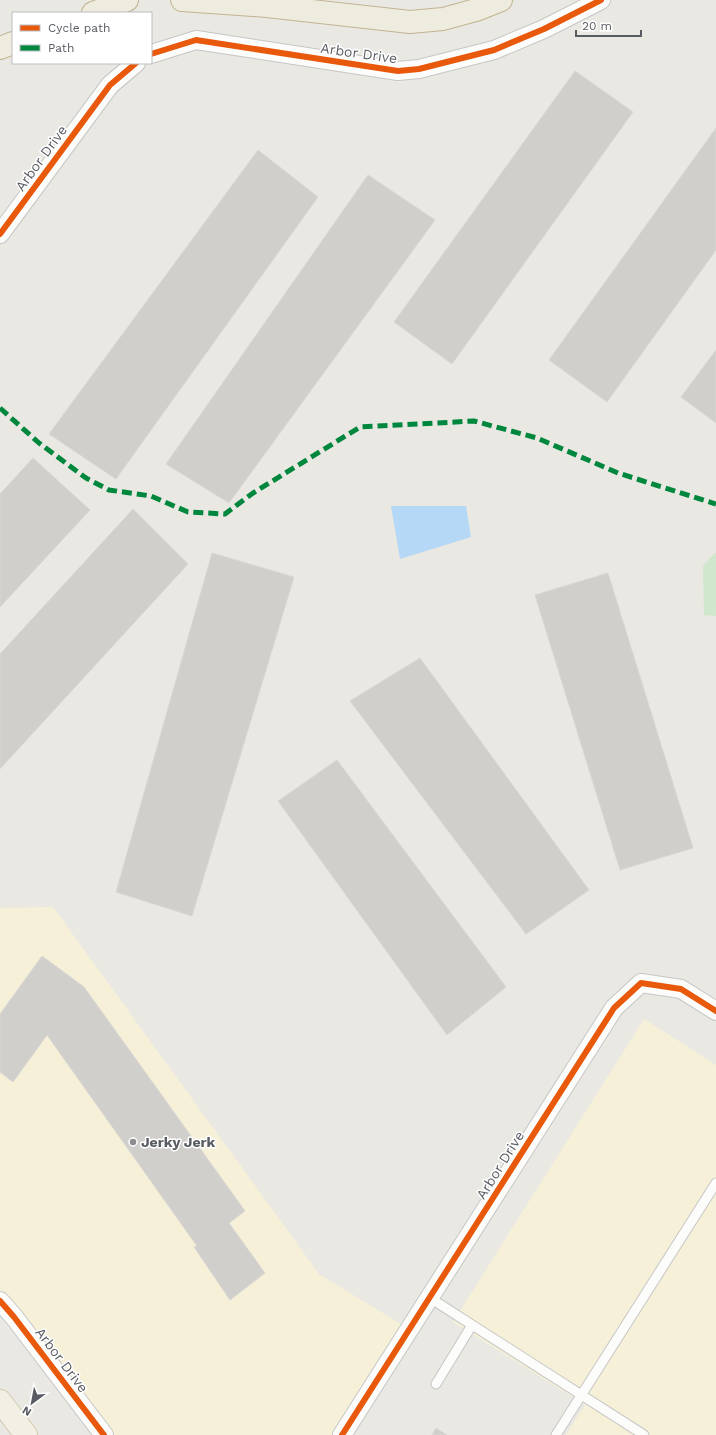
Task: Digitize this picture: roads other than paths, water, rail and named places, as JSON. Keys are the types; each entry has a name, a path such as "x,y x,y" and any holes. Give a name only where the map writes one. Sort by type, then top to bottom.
{"highway":[{"path":"96,12 127,0"},
{"path":"182,0 267,6 410,22 443,19 476,10 501,0"},
{"path":"0,48 12,44"}],"main road":[{"path":"0,1401 26,1435"}],"street":[{"name":"Arbor Drive","path":"152,54 196,40 398,72 494,50 544,28 601,0"},
{"name":"Arbor Drive","path":"0,234 110,85 135,64"},
{"name":"Arbor Drive","path":"342,1435 614,1008 641,983 681,989 716,1011"},
{"name":"Arbor Drive","path":"0,1301 14,1317 104,1435"}],"lane":[{"path":"556,1435 716,1183"},
{"path":"430,1298 644,1435"},
{"path":"436,1384 472,1325"}],"water":[{"path":"391,506 466,506 471,537 400,559"}],"place":[{"name":"Jerky Jerk","path":"133,1142"}]}
